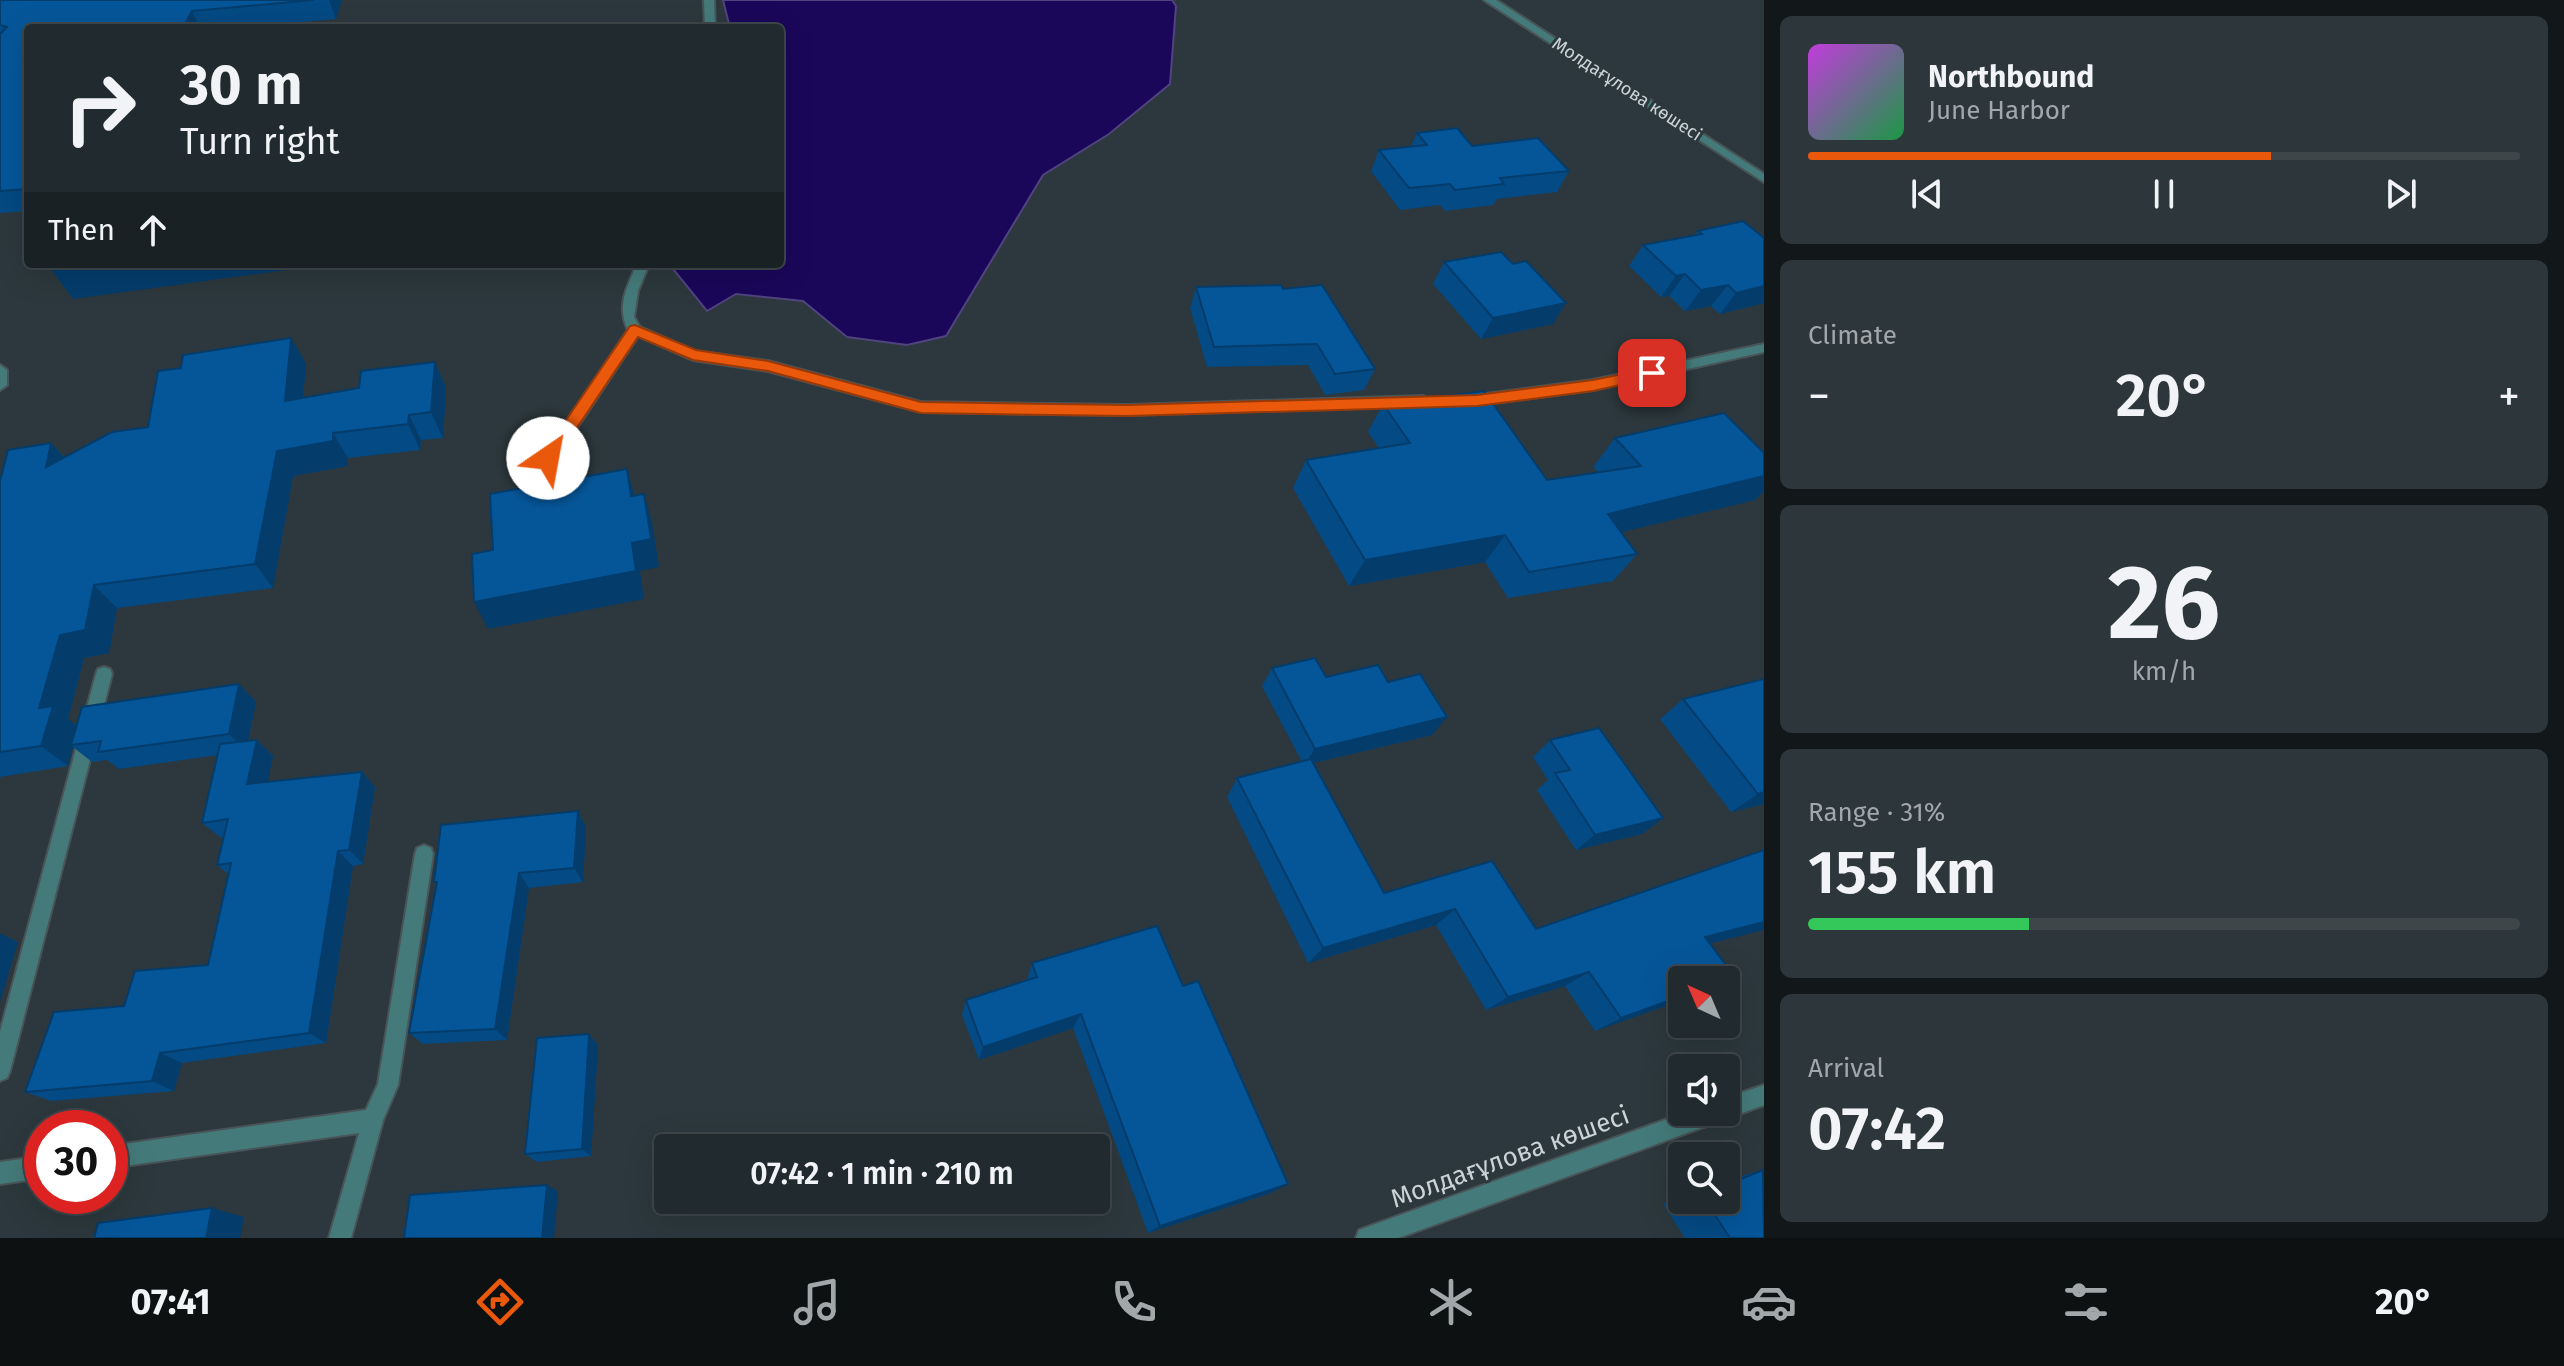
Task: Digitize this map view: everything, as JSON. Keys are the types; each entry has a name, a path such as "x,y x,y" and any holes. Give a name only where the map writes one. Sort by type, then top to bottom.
{"street":[{"path":"709,0 710,24"},
{"name":"Молдағұлова көшесі","path":"1489,0 1764,179"},
{"path":"641,268 632,291 628,317 635,330 693,355 768,366 921,407 1127,410 1442,401 1593,385 1764,348"},
{"path":"517,506 635,330"},
{"path":"0,370 0,385"},
{"path":"0,1071 104,674"},
{"path":"340,1238 373,1120 388,1085 424,854"},
{"path":"1740,1104 1764,1095"},
{"path":"128,1154 373,1120"},
{"name":"Молдағұлова көшесі","path":"1367,1238 1677,1126"},
{"path":"0,1173 24,1170"}],"shaded area":[{"path":"723,0 1172,0 1176,6 1170,84 1109,134 1043,175 946,336 907,345 847,337 803,301 736,294 707,311 672,268 784,268 784,24 729,24"}],"building":[{"path":"0,0 314,0 192,11 185,24 24,24 24,189 0,191 0,34 7,27 0,25"},
{"path":"1457,128 1472,146 1538,138 1569,171 1500,178 1504,184 1455,190 1450,184 1409,188 1379,150 1427,145 1417,133"},
{"path":"1743,221 1764,238 1764,286 1736,293 1728,285 1701,290 1685,274 1676,276 1643,245 1702,234 1698,231"},
{"path":"1501,252 1513,264 1526,261 1566,303 1493,318 1444,262"},
{"path":"1281,285 1283,289 1322,285 1375,369 1335,374 1317,344 1214,347 1196,287"},
{"path":"291,338 285,401 359,388 361,371 435,362 431,412 409,415 408,424 333,433 333,441 277,451 255,564 94,585 85,630 60,635 39,708 53,706 41,746 0,752 0,481 8,450 51,443 46,467 112,432 148,427 158,371 181,368 183,355"},
{"path":"1484,391 1547,480 1641,466 1615,438 1724,413 1764,453 1764,476 1608,514 1637,554 1529,572 1505,535 1365,560 1306,460 1410,443 1383,404"},
{"path":"627,469 631,496 644,494 651,539 632,543 636,571 474,602 472,554 493,550 490,494"},
{"path":"1315,658 1326,677 1378,665 1388,682 1420,674 1447,717 1315,749 1272,668"},
{"path":"1764,679 1764,792 1758,794 1683,699"},
{"path":"239,684 229,734 98,752 101,741 71,745 82,707"},
{"path":"1599,728 1663,818 1595,835 1555,773 1570,770 1550,740"},
{"path":"257,740 247,784 362,772 349,850 338,851 309,1033 160,1053 152,1081 25,1092 54,1012 124,1006 135,971 208,965 231,863 217,865 228,819 202,823 220,744"},
{"path":"1311,759 1384,893 1492,861 1536,929 1764,850 1764,922 1705,937 1727,966 1668,966 1668,1001 1621,1018 1589,972 1508,997 1455,909 1323,948 1237,778"},
{"path":"578,811 574,868 519,873 495,1029 409,1033 437,882 434,882 441,825"},
{"path":"1157,926 1183,986 1198,981 1288,1184 1160,1226 1081,1014 983,1047 966,1000 1037,977 1032,963"},
{"path":"589,1034 582,1149 525,1154 537,1038"},
{"path":"1763,1170 1764,1238 1730,1238 1714,1214 1740,1214 1740,1179"},
{"path":"547,1185 542,1238 404,1238 410,1195"},
{"path":"212,1208 206,1238 94,1238 98,1223"}],"route":[{"path":"548,458 635,330 693,355 768,366 921,407 1127,410 1477,400 1593,385 1652,373"}]}
